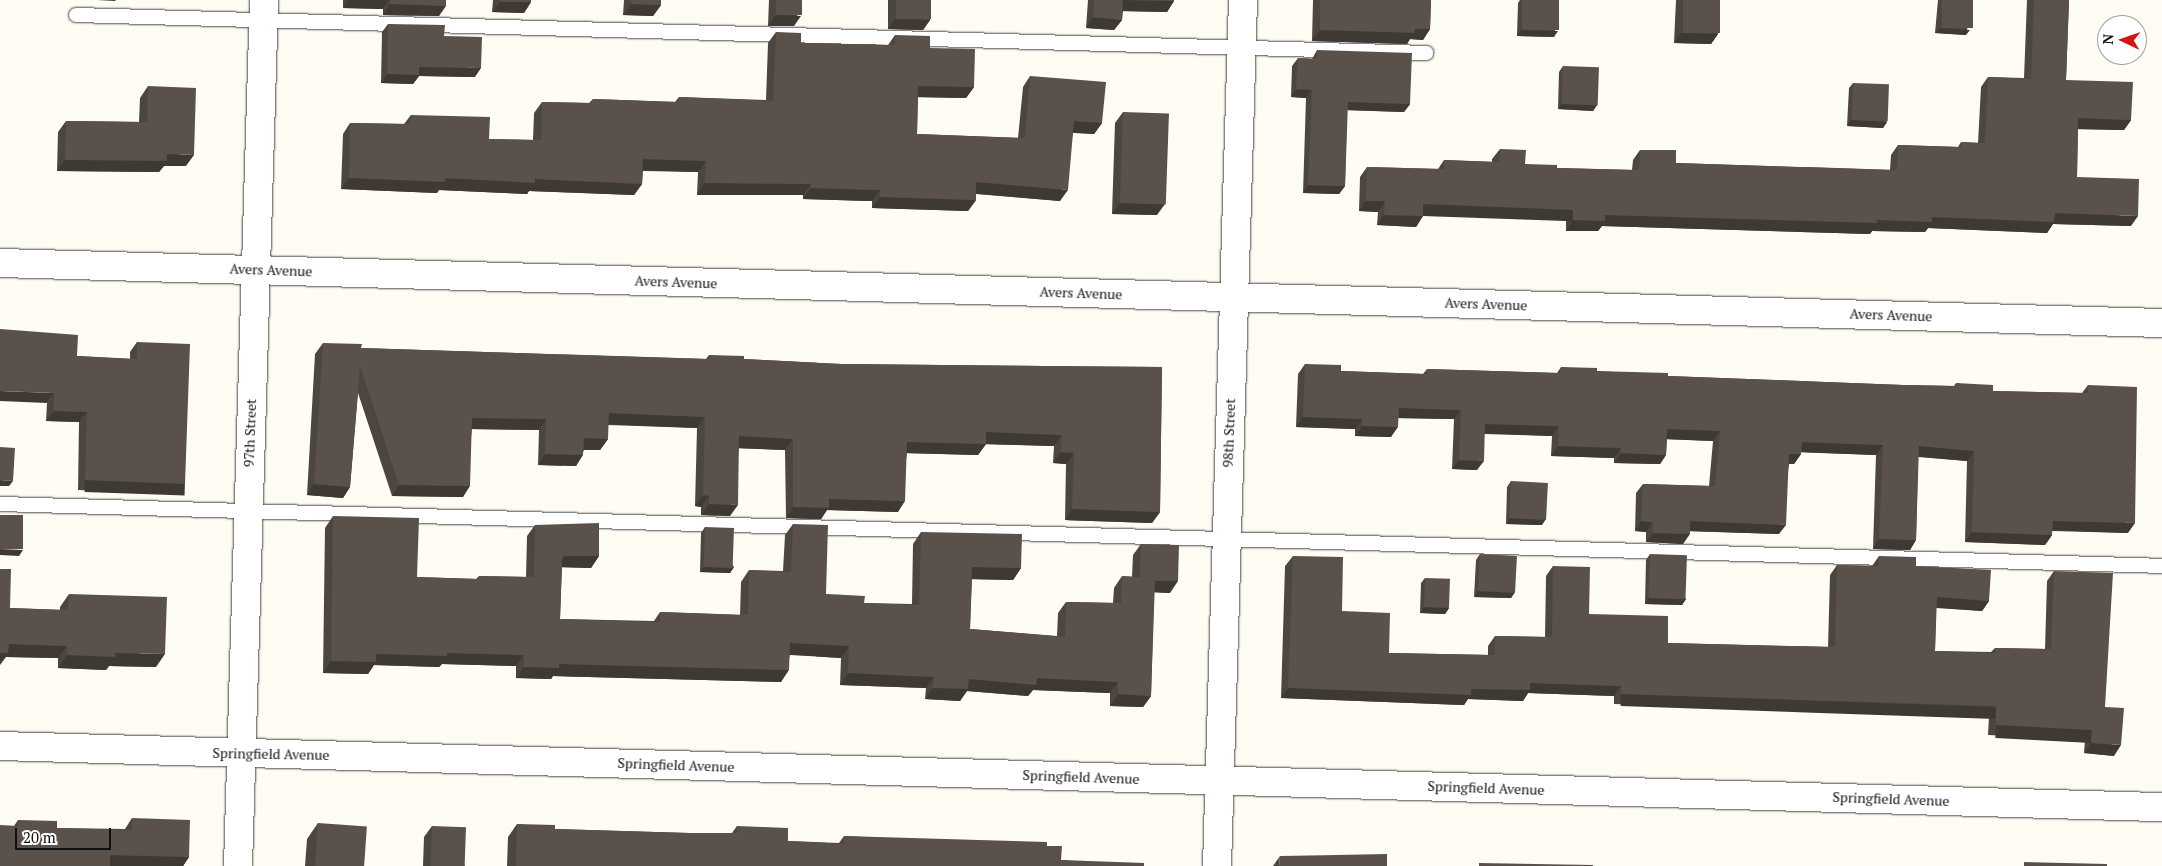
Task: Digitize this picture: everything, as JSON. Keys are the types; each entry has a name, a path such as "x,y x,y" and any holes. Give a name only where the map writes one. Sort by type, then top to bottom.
{"street":[{"name":"98th Street","path":"1217,866 1243,0"},
{"name":"97th Street","path":"238,866 263,10"},
{"name":"Avers Avenue","path":"0,263 2162,323"},
{"name":"Springfield Avenue","path":"0,746 2162,807"}],"lane":[{"path":"76,15 263,10 1241,48 1426,53"},
{"path":"0,504 2162,566"}],"building":[{"path":"390,0 446,0 446,6 390,4"},
{"path":"500,0 531,0 531,2 500,2"},
{"path":"631,0 661,0 661,5 631,4"},
{"path":"776,0 802,0 802,15 776,15"},
{"path":"896,0 931,0 931,19 896,19"},
{"path":"1094,0 1123,0 1122,20 1093,17"},
{"path":"1123,0 1174,0 1174,1"},
{"path":"1320,0 1431,0 1430,29 1415,29 1414,33 1320,30"},
{"path":"1522,0 1559,0 1559,30 1522,30"},
{"path":"1683,0 1720,0 1720,33 1683,33"},
{"path":"1942,0 1973,0 1973,28 1942,28"},
{"path":"2034,0 2069,0 2066,80 2133,82 2131,120 2078,118 2077,177 2139,179 2138,216 2055,213 2054,222 1932,217 1932,222 1877,220 1877,223 1605,215 1605,221 1573,220 1573,210 1423,204 1423,216 1384,215 1385,201 1366,201 1367,167 1444,169 1444,160 1499,162 1500,149 1526,150 1525,164 1557,165 1557,168 1639,170 1640,150 1676,150 1676,163 1897,170 1898,145 1961,147 1961,142 1985,143 1988,77 2031,79"},
{"path":"388,24 445,25 444,36 482,37 481,68 419,67 419,75 387,74"},
{"path":"776,32 801,33 801,43 895,45 895,35 930,36 930,48 975,49 974,87 918,86 917,134 1025,138 1030,76 1106,82 1102,123 1074,121 1068,190 976,182 976,200 880,197 880,190 811,188 811,184 705,183 706,161 643,159 642,184 535,179 535,183 445,178 445,182 349,178 350,123 410,124 411,115 490,117 489,139 541,140 542,102 592,103 593,99 679,102 679,97 773,101"},
{"path":"1317,50 1412,53 1410,104 1348,102 1345,186 1308,185 1312,90 1296,89 1298,58 1317,59"},
{"path":"1563,66 1599,67 1598,105 1562,104"},
{"path":"1853,83 1889,84 1888,121 1852,120"},
{"path":"148,86 196,88 194,155 167,154 167,161 65,160 66,121 147,122"},
{"path":"1123,112 1169,114 1166,205 1120,203"},
{"path":"0,329 78,335 77,356 137,359 137,342 190,344 185,484 85,480 87,412 54,411 54,393 0,391"},
{"path":"323,343 362,344 361,348 709,359 709,355 744,356 744,359 841,364 1162,367 1160,512 1072,509 1074,453 1061,452 1062,435 986,432 986,444 907,442 905,501 829,499 829,508 793,507 793,439 739,436 738,505 709,504 709,496 703,495 705,417 609,413 608,439 584,438 583,455 545,454 546,419 472,418 470,486 399,485 360,366 350,487 314,484"},
{"path":"1305,364 1341,365 1341,371 1427,374 1427,369 1560,373 1561,367 1597,368 1597,371 1668,373 1668,376 1903,385 1956,386 1956,383 1993,385 1993,391 2088,393 2088,385 2137,387 2135,523 2053,521 2052,535 1972,532 1974,451 1919,446 1916,540 1879,539 1883,445 1802,442 1801,454 1789,454 1786,525 1690,521 1690,534 1653,533 1653,522 1641,521 1643,484 1715,486 1720,431 1667,429 1666,455 1621,453 1621,448 1558,446 1559,426 1485,424 1484,461 1459,460 1461,410 1399,408 1398,427 1362,426 1362,419 1303,417"},
{"path":"0,447 15,448 13,481 0,480"},
{"path":"1511,481 1548,483 1546,520 1509,518"},
{"path":"0,515 23,515 23,549 0,549"},
{"path":"333,516 419,518 417,577 479,579 479,576 534,577 535,525 599,523 599,556 564,556 562,559 560,619 660,622 660,612 748,615 749,570 791,572 793,524 828,525 826,594 865,596 864,603 919,605 921,532 1022,534 1021,568 972,567 970,629 1065,637 1066,602 1121,603 1122,576 1140,577 1141,544 1179,545 1178,581 1155,581 1151,696 1118,694 1118,682 1037,678 1036,685 969,679 968,689 933,688 934,677 848,673 849,646 790,643 789,670 559,664 559,668 524,667 524,655 447,653 447,656 376,654 376,662 331,661"},
{"path":"705,527 734,528 733,568 704,567"},
{"path":"1480,554 1517,556 1515,593 1478,591"},
{"path":"1650,554 1687,555 1685,599 1648,598"},
{"path":"1293,556 1343,557 1342,611 1390,613 1389,653 1495,655 1495,636 1552,637 1553,566 1590,567 1589,614 1668,616 1668,643 1835,647 1837,565 1879,566 1879,556 1916,557 1916,566 1991,570 1989,601 1937,597 1935,651 1995,653 1995,648 2051,649 2054,571 2113,573 2105,707 2124,708 2121,745 2091,743 2092,730 1996,725 1996,706 1621,694 1621,686 1530,683 1530,690 1471,689 1471,695 1288,688"},
{"path":"0,569 11,569 10,608 68,610 69,594 167,597 165,654 115,653 115,657 67,655 67,646 9,644 8,653 0,653"},
{"path":"1425,578 1450,579 1449,608 1424,607"},
{"path":"132,818 190,820 189,857 110,855 110,866 0,866 0,825 18,826 18,820 57,821 57,828 132,830"},
{"path":"318,823 367,826 364,866 315,866"},
{"path":"517,824 555,825 555,829 689,833 737,833 737,826 788,828 788,841 844,844 844,836 1047,842 1047,846 1062,846 1061,860 1144,863 1144,866 516,866"},
{"path":"432,826 466,827 465,866 431,866"},
{"path":"1387,854 1387,866 1279,866 1280,856"},
{"path":"2024,862 2107,864 2107,866 2024,866"},
{"path":"1479,863 1593,865 1593,866 1479,866"}]}
